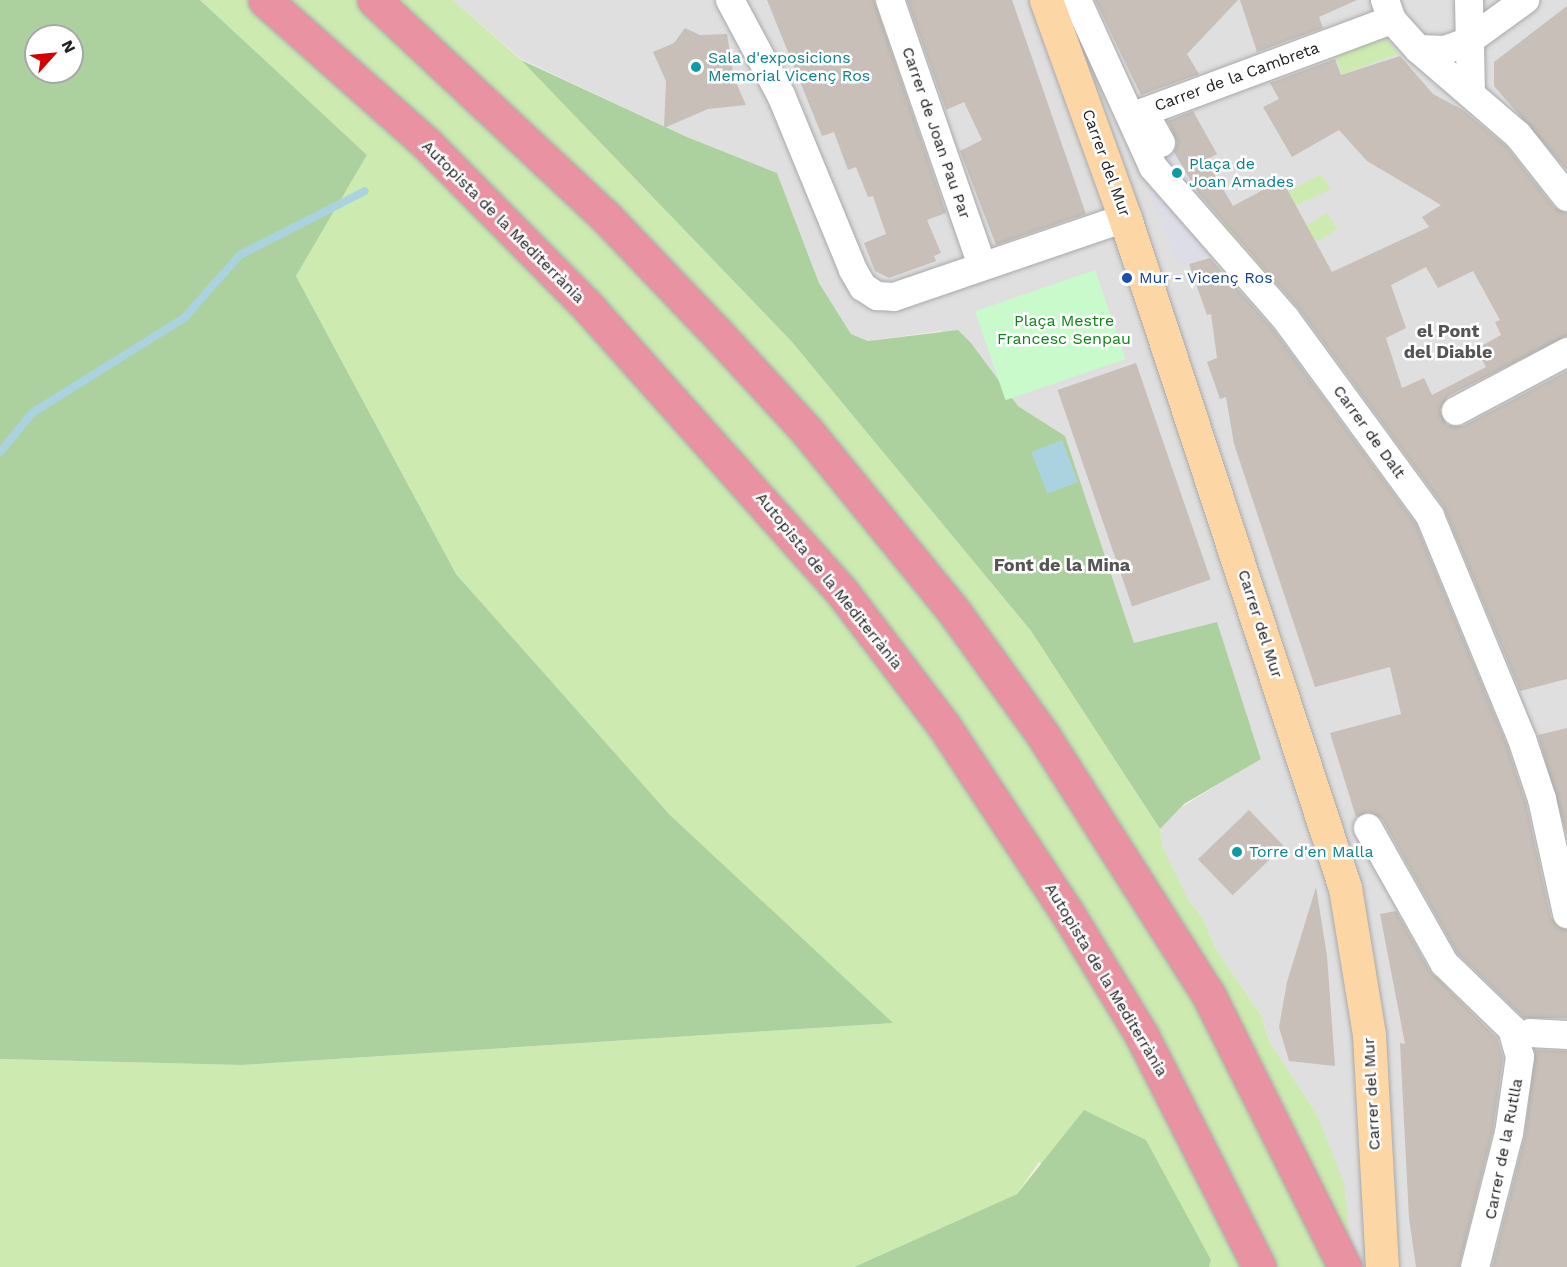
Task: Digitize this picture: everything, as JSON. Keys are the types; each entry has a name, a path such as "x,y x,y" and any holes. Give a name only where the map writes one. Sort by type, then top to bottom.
{"highway":[{"name":"Autopista de la Mediterrània","path":"265,0 427,144 590,309 751,484 842,592 944,726 1068,914 1141,1034 1259,1267"},
{"path":"374,0 606,217 806,430 956,613 1134,872 1209,996 1345,1267"}],"main road":[{"name":"Carrer del Mur","path":"1046,0 1125,218 1345,888 1369,1035 1382,1267"}],"street":[{"path":"730,0 781,95 863,287 877,296 894,297 1125,218"},
{"name":"Carrer de Joan Pau Par","path":"890,0 982,266"},
{"name":"Carrer de Dalt","path":"1077,0 1153,167 1286,319 1430,516 1522,740 1542,799 1567,914"},
{"path":"1468,0 1467,42 1472,93"},
{"path":"1418,49 1445,50 1467,42 1525,0"},
{"path":"1388,10 1418,49 1472,93 1518,135 1567,197"},
{"name":"Carrer de la Cambreta","path":"1212,233 1144,112 1388,10"},
{"path":"1456,411 1567,352"},
{"name":"Carrer de la Rutlla","path":"1368,828 1444,963 1512,1029 1520,1057 1509,1133 1475,1267"},
{"path":"1530,1033 1567,1035"}],"shaded area":[{"path":"453,0 1567,0 1567,1267 1353,1267 1317,1115 1269,1041 1261,1015 1215,948 1203,918 1189,901 1161,846 1160,829 1169,815 1261,758 1217,623 1134,644 1065,436 1018,406 971,343 940,331 868,341 851,334 819,283 777,173 687,137 521,59"},
{"name":"Plaça de Joan Amades","path":"1176,111 1236,216 1220,223 1205,259 1178,266 1126,130"}],"green space":[{"path":"0,0 200,0 367,155 296,276 456,574 670,815 893,1023 242,1065 0,1059"},
{"path":"200,0 453,0 521,60 792,342 1031,631 1160,829 1162,846 1189,901 1203,918 1215,948 1261,1015 1269,1041 1317,1115 1344,1183 1353,1267 1209,1267 1211,1260 1039,1162 1017,1194 854,1267 0,1267 0,1059 242,1065 892,1023 670,815 456,574 296,276 367,155"},
{"path":"1385,36 1398,54 1342,74 1333,50"},
{"path":"521,60 687,137 777,173 819,283 851,334 868,341 958,330 971,343 1018,406 1065,436 1134,643 1217,622 1261,759 1184,804 1160,829 1031,631 792,342"},
{"path":"1321,174 1331,189 1231,236 1222,225"},
{"path":"1327,213 1337,229 1258,278 1248,262"},
{"name":"Plaça Mestre Francesc Senpau","path":"1095,270 1126,359 1006,400 975,311"},
{"path":"1084,1110 1146,1140 1211,1260 1209,1267 854,1267 1017,1194"}],"water":[{"path":"1062,440 1078,482 1047,494 1031,452"}],"building":[{"path":"767,0 874,0 946,213 927,220 941,253 934,256 936,261 889,278 875,271 864,243 886,234 873,196 868,197 856,167 848,170 834,132 822,136"},
{"path":"907,0 1012,0 1086,214 996,245 960,151 982,140 964,102 946,110"},
{"path":"1095,0 1238,0 1187,54 1199,74 1141,95"},
{"path":"1240,0 1357,0 1319,17 1323,28 1257,52"},
{"path":"1567,6 1567,170 1494,86 1494,62"},
{"path":"685,28 700,35 727,34 734,78 746,105 708,109 664,128 666,81 653,52 674,43"},
{"path":"1400,56 1433,94 1463,110 1506,146 1554,207 1567,213 1567,336 1448,396 1440,410 1447,425 1463,426 1567,371 1567,679 1520,691 1443,506 1299,309 1198,193 1174,152 1177,143 1168,121 1193,111 1217,154 1206,160 1233,206 1282,180 1332,272 1429,227 1422,217 1441,205 1367,161 1339,130 1292,157 1263,107 1279,99 1270,83 1335,59 1341,75","holes":["1426,267 1438,288 1473,271 1500,320 1495,322 1501,335 1476,349 1486,367 1432,395 1424,378 1402,388 1386,338 1406,328 1391,285"]},
{"path":"1210,258 1273,329 1416,524 1507,745 1526,803 1551,918 1567,930 1567,1018 1524,1018 1457,953 1382,819 1369,812 1356,817 1330,733 1401,714 1390,667 1315,687 1234,444 1226,397 1220,399 1207,362 1217,358 1211,314 1207,315 1189,264"},
{"path":"1136,363 1211,580 1132,607 1058,390"},
{"path":"1567,728 1567,836 1538,735"},
{"name":"Torre d'en Malla","path":"1249,810 1284,846 1233,895 1198,859"},
{"path":"1316,887 1327,956 1335,1066 1289,1061 1279,1027 1287,982"},
{"path":"1396,911 1430,971 1497,1038 1503,1058 1493,1130 1459,1267 1416,1267 1409,1218 1400,1043 1405,1044 1380,914"},
{"path":"1535,1050 1567,1051 1567,1267 1492,1267 1525,1135"}],"waterway":[{"path":"0,452 32,413 184,318 240,255 365,191"}],"place":[{"name":"Sala d'exposicions Memorial Vicenç Ros","path":"696,67"},
{"name":"Plaça de Joan Amades","path":"1177,173"},
{"name":"Mur - Vicenç Ros","path":"1127,278"},
{"name":"Torre d'en Malla","path":"1237,852"}],"district":[{"name":"el Pont del Diable","path":"1448,342"},
{"name":"Font de la Mina","path":"1062,565"}]}
